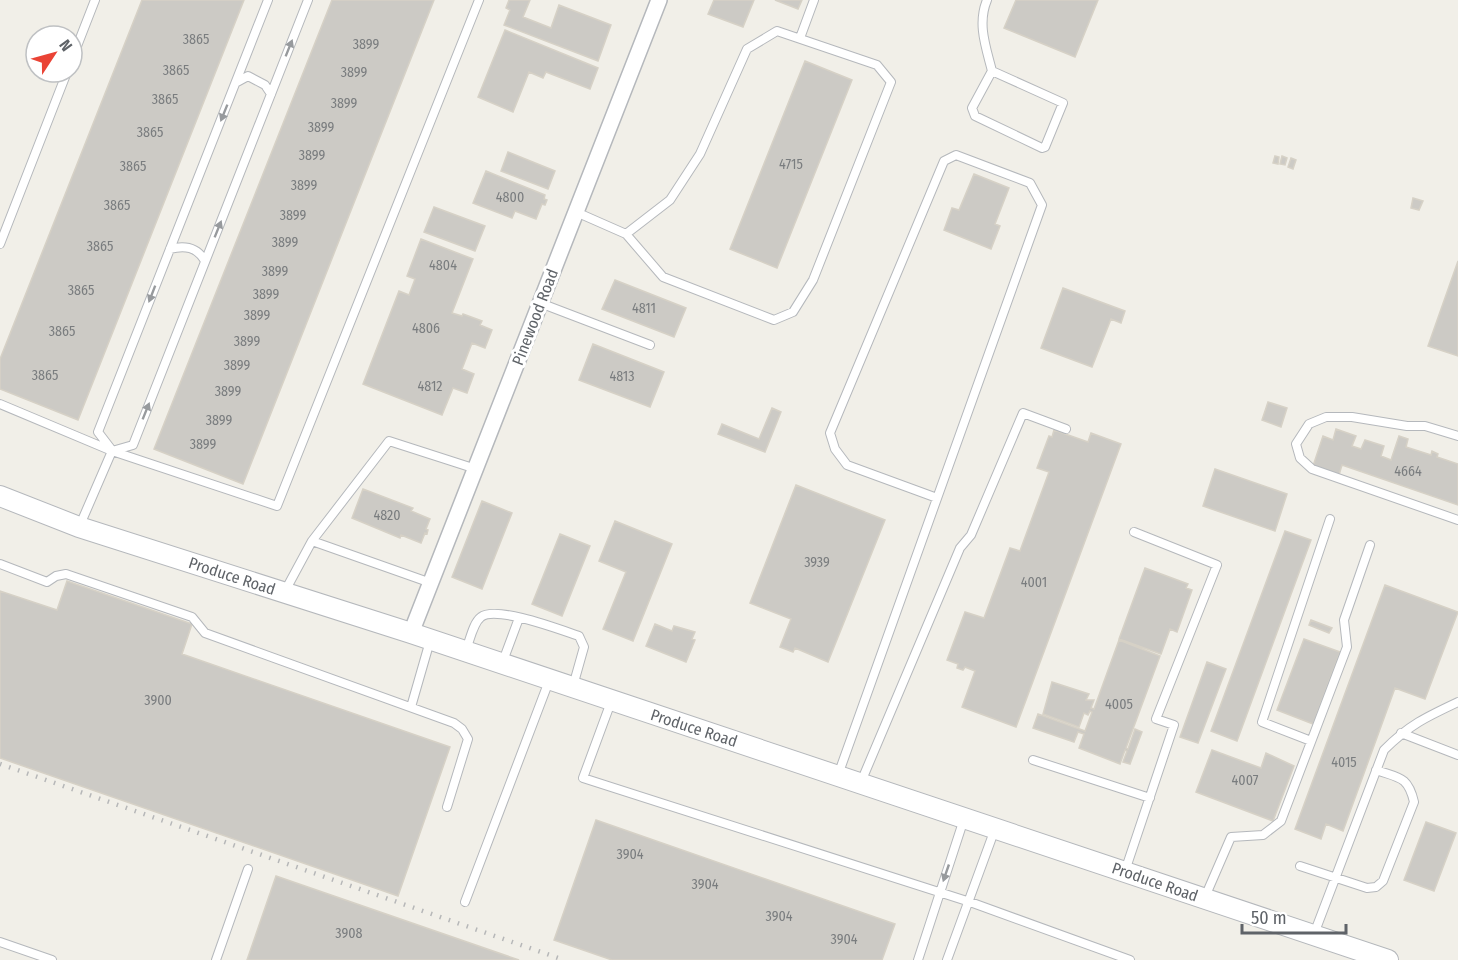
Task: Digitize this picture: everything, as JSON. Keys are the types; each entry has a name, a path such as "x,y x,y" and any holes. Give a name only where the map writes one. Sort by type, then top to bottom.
{"street":[{"name":"Pinewood Road","path":"411,633 659,0"},
{"name":"Produce Road","path":"0,496 79,527 411,633 1388,960"}],"lane":[{"path":"84,28 95,0"},
{"path":"112,451 98,432 268,0"},
{"path":"112,451 133,445 308,0"},
{"path":"0,404 112,451 277,507 479,0"},
{"path":"800,38 814,0"},
{"path":"987,0 982,12 982,34 992,71 972,108 975,116 1042,148 1045,147 1063,103 992,71"},
{"path":"576,212 626,234 663,276 774,320 793,312 813,280 891,81 877,65 777,31 747,49 700,154 670,200 626,234"},
{"path":"237,82 248,76 266,85 271,94"},
{"path":"0,244 62,84"},
{"path":"838,776 1042,205 1030,183 956,155 944,161 830,433 835,449 847,465 937,498"},
{"path":"170,249 183,246 200,252 205,261"},
{"path":"540,303 650,345"},
{"path":"860,783 960,548 971,535 1023,413 1066,429"},
{"path":"1458,436 1425,426 1407,426 1352,417 1326,417 1309,424 1296,444 1300,458 1312,469 1458,520"},
{"path":"284,593 312,542 389,441 476,469"},
{"path":"79,527 112,451"},
{"path":"1311,741 1262,722 1330,519"},
{"path":"1125,872 1174,725 1156,719 1217,565 1134,532"},
{"path":"312,542 431,583"},
{"path":"1204,898 1231,837 1263,835 1281,821 1347,646 1344,620 1370,544"},
{"path":"0,564 47,582 56,576 66,574 192,617 206,633 454,723 462,729 468,739 447,807"},
{"path":"465,651 478,619 485,614 502,613 579,636 584,647 572,687"},
{"path":"502,664 519,618"},
{"path":"411,707 431,640"},
{"path":"465,902 550,680"},
{"path":"611,700 583,778 970,902 1130,960"},
{"path":"1314,935 1384,750 1401,733 1422,719 1458,702"},
{"path":"1401,733 1458,755"},
{"path":"1033,760 1150,798"},
{"path":"1300,866 1367,888 1376,887 1383,881 1414,802 1405,780 1376,771"},
{"path":"918,960 965,818"},
{"path":"948,960 996,828"},
{"path":"216,960 248,869"},
{"path":"0,942 52,960"}],"building":[{"path":"142,0 244,0 78,420 0,389 0,359"},
{"path":"332,0 434,0 243,484 154,449"},
{"path":"509,0 530,0 523,17 551,28 559,5 611,25 598,61 504,25 510,10 506,8"},
{"path":"714,0 754,0 743,27 708,14"},
{"path":"775,0 802,0 798,9"},
{"path":"1016,0 1098,0 1075,57 1004,28"},
{"path":"505,30 598,68 590,89 546,72 543,78 529,72 513,112 478,97"},
{"path":"805,61 852,80 777,268 730,249"},
{"path":"508,152 555,171 548,189 501,171"},
{"path":"1275,156 1279,157 1278,164 1273,163"},
{"path":"1282,156 1287,158 1285,165 1280,164"},
{"path":"1291,158 1296,160 1293,169 1288,167"},
{"path":"486,171 545,195 544,199 547,200 545,205 542,204 536,219 515,211 512,218 473,203"},
{"path":"974,174 1009,188 995,224 1000,226 991,249 944,230 952,208 959,210"},
{"path":"1413,198 1423,201 1419,210 1411,208"},
{"path":"434,207 485,226 475,251 424,232"},
{"path":"421,239 473,259 452,313 462,316 463,314 482,321 480,325 492,330 485,348 472,343 462,369 474,374 467,393 453,388 442,415 363,384 399,291 409,295 415,279 407,276"},
{"path":"1458,261 1458,356 1428,346"},
{"path":"615,280 686,308 674,337 602,309"},
{"path":"1063,288 1125,311 1121,323 1111,319 1092,367 1041,348"},
{"path":"593,344 664,372 650,407 579,380"},
{"path":"1268,402 1287,408 1281,427 1262,420"},
{"path":"772,408 781,412 765,452 718,434 722,424 759,439"},
{"path":"1336,429 1356,436 1352,446 1361,449 1365,440 1384,446 1381,456 1391,460 1399,436 1408,439 1406,447 1431,455 1432,451 1438,454 1437,457 1458,464 1458,505 1342,465 1339,475 1313,466 1323,436 1333,440"},
{"path":"1054,430 1088,442 1091,433 1121,444 1016,727 962,707 975,671 965,667 963,670 957,668 958,664 947,660 965,612 984,618 1010,548 1020,551 1049,472 1037,468 1049,436 1052,437"},
{"path":"1215,469 1287,494 1275,531 1203,506"},
{"path":"796,485 885,520 828,662 795,648 793,652 780,647 791,619 750,603"},
{"path":"363,489 413,508 411,511 430,519 426,529 427,534 425,533 421,543 401,535 400,538 352,518"},
{"path":"482,501 512,513 482,589 452,577"},
{"path":"615,521 672,544 633,641 603,629 626,572 599,561"},
{"path":"1285,531 1311,540 1237,741 1211,731"},
{"path":"560,534 590,546 562,616 532,604"},
{"path":"1145,568 1188,584 1186,588 1192,590 1177,632 1170,629 1161,654 1119,639"},
{"path":"67,581 192,624 182,654 450,747 398,896 0,758 0,591 57,610"},
{"path":"1385,585 1458,612 1425,699 1395,688 1343,831 1326,824 1321,839 1295,829"},
{"path":"1311,620 1332,628 1329,633 1309,625"},
{"path":"655,624 672,631 674,626 695,632 692,639 695,640 686,662 646,646"},
{"path":"1304,639 1340,652 1313,724 1277,710"},
{"path":"1119,640 1160,656 1126,748 1128,749 1135,729 1142,732 1130,764 1123,762 1127,751 1125,750 1120,764 1079,748 1084,734 1078,732 1074,742 1033,728 1038,714 1085,731 1092,712 1090,711 1088,715 1084,713 1079,727 1043,714 1052,682 1089,694 1086,700 1094,700 1091,708 1094,709"},
{"path":"1207,662 1226,669 1198,743 1180,737"},
{"path":"1212,750 1261,768 1266,753 1294,766 1273,821 1196,792"},
{"path":"596,820 895,924 882,960 612,960 554,940"},
{"path":"1426,822 1456,833 1434,891 1404,880"},
{"path":"276,876 519,960 247,960"}],"railway":[{"path":"0,764 564,960"}]}
